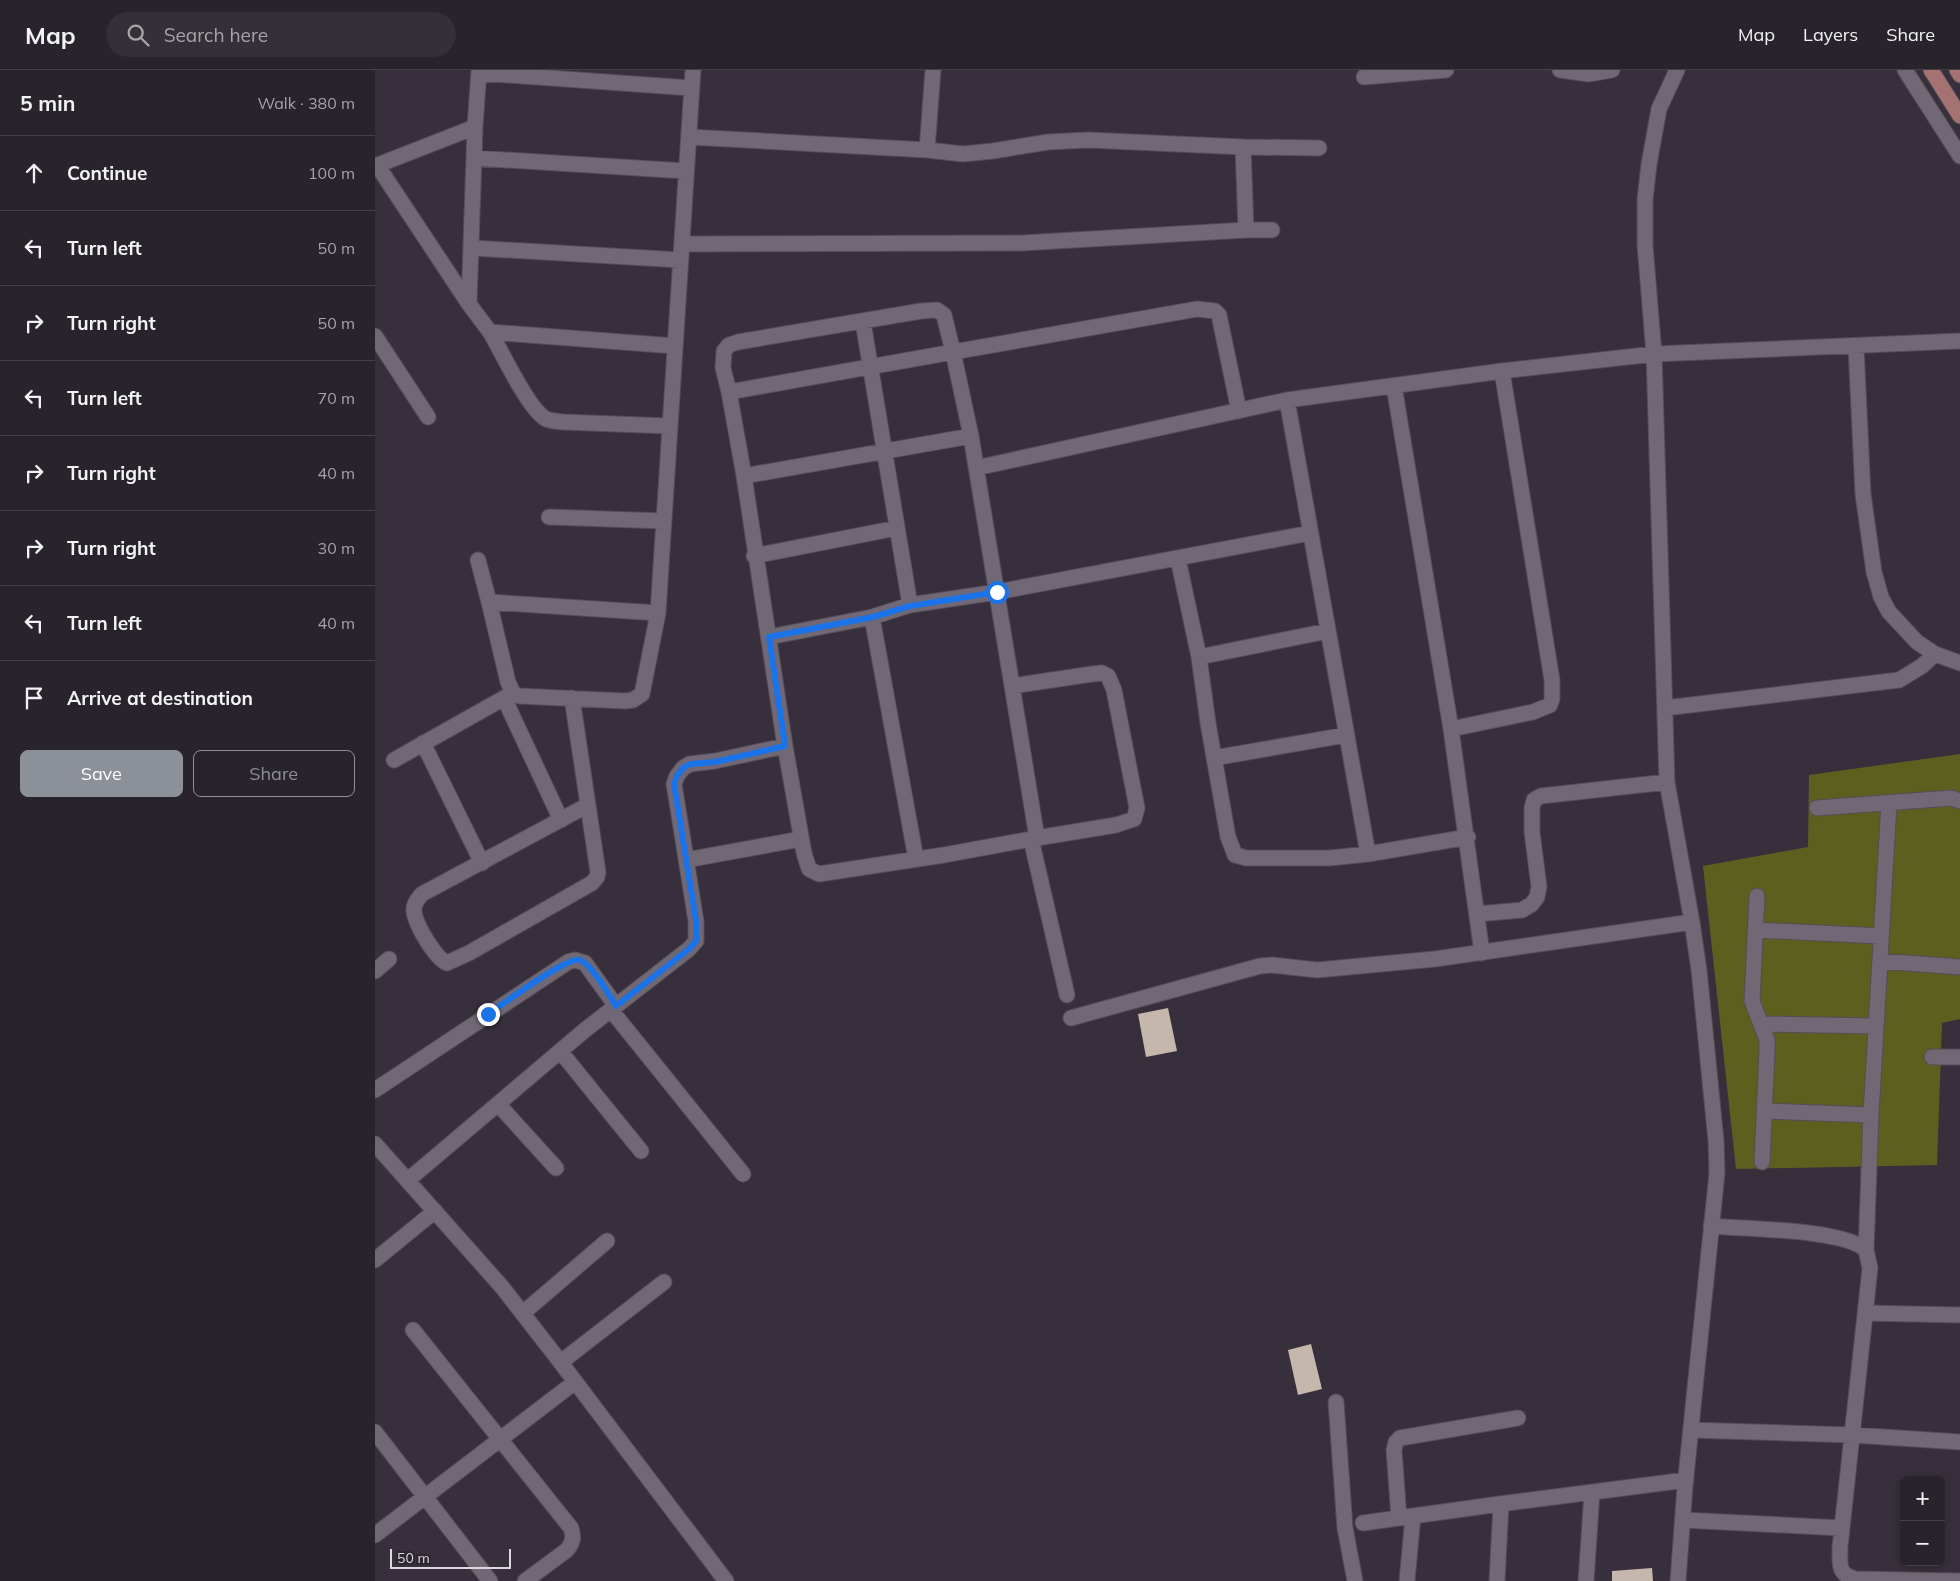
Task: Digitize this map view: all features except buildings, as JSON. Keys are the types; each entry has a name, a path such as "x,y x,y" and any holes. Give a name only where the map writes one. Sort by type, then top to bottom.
{"main road":[{"path":"1931,70 1960,116"},
{"path":"1957,70 1960,75"}],"street":[{"path":"394,760 508,696 625,701 639,697 644,685 658,613 693,70"},
{"path":"927,150 933,70"},
{"path":"1364,77 1446,70"},
{"path":"1561,70 1589,74 1612,70"},
{"path":"1677,70 1659,109 1649,164 1645,200 1645,245 1654,354 1667,782 1693,922 1716,1141 1717,1174 1686,1480 1678,1581"},
{"path":"1905,70 1960,156"},
{"path":"469,304 475,127 479,71 691,88"},
{"path":"475,127 376,166 490,332 529,400 538,412 547,419 562,422 669,426"},
{"path":"689,137 927,150 963,154 1047,142 1088,140 1243,147 1319,148"},
{"path":"1243,147 1246,230"},
{"path":"474,158 686,171"},
{"path":"682,244 1022,243 1273,230"},
{"path":"472,248 681,260"},
{"path":"729,392 1142,318 1197,309 1209,309 1219,315 1239,411"},
{"path":"1012,686 1092,674 1102,673 1108,676 1114,690 1137,808 1134,818 1121,824 1034,839 819,874 809,868 801,839 785,746 743,476 729,392 723,368 724,352 729,345 921,311 937,310 944,315 971,436 1012,686 1034,839 1067,995"},
{"path":"863,322 910,606"},
{"path":"490,332 675,346"},
{"path":"375,336 428,416"},
{"path":"976,468 1287,400 1502,371 1654,354 1856,347 1960,341"},
{"path":"1856,347 1863,494 1874,572 1881,597 1889,612 1917,642 1935,654 1960,663"},
{"path":"1451,729 1533,712 1550,705 1552,699 1552,680 1502,371"},
{"path":"1394,386 1451,729 1483,952"},
{"path":"1287,400 1368,854"},
{"path":"743,476 971,436"},
{"path":"549,518 664,520"},
{"path":"754,556 897,528"},
{"path":"769,637 873,617 910,606 1178,559 1310,533"},
{"path":"1178,559 1199,657 1228,837 1235,855 1246,858 1330,858 1368,854 1467,837"},
{"path":"478,560 508,682 508,696 561,820"},
{"path":"489,602 658,613"},
{"path":"873,617 916,858"},
{"path":"1199,657 1328,631"},
{"path":"1665,708 1899,680 1922,666 1935,654"},
{"path":"572,698 588,805 598,872 597,877 592,883 469,953 447,963 442,961 430,946 416,918 414,906 422,894 588,805"},
{"path":"1214,758 1346,735"},
{"path":"423,743 482,863"},
{"path":"408,1180 560,1051 689,949 696,941 696,921 674,784 683,768 690,764 715,762 785,746"},
{"path":"1477,914 1522,910 1532,904 1537,897 1539,887 1532,832 1534,800 1541,796 1667,782"},
{"path":"1817,808 1951,798 1960,802"},
{"path":"1889,803 1871,1115 1867,1250 1870,1268 1842,1528 1840,1563 1842,1572 1847,1577 1960,1581"},
{"path":"686,860 801,839"},
{"path":"1757,896 1752,1001 1767,1046 1762,1162"},
{"path":"1071,1018 1260,966 1271,965 1317,970 1435,959 1693,922"},
{"path":"1755,930 1881,936"},
{"path":"375,971 389,960"},
{"path":"375,1090 569,962 575,960 585,963 613,1008 743,1174"},
{"path":"1880,961 1960,967"},
{"path":"1761,1024 1876,1026"},
{"path":"560,1051 641,1151"},
{"path":"1932,1057 1960,1057"},
{"path":"498,1104 555,1168"},
{"path":"1765,1111 1871,1115"},
{"path":"375,1144 523,1313 726,1581"},
{"path":"375,1260 435,1211"},
{"path":"1711,1226 1830,1235 1854,1241 1867,1250"},
{"path":"523,1313 607,1241"},
{"path":"561,1362 664,1282"},
{"path":"1865,1313 1960,1315"},
{"path":"413,1330 571,1528 573,1536 567,1550 525,1581"},
{"path":"375,1535 575,1382"},
{"path":"1336,1402 1345,1528 1355,1581"},
{"path":"1407,1581 1406,1517 1394,1450 1396,1442 1400,1438 1518,1418"},
{"path":"1691,1430 1853,1435 1960,1442"},
{"path":"375,1432 490,1581"},
{"path":"1363,1523 1686,1480"},
{"path":"1586,1581 1592,1492"},
{"path":"1497,1581 1501,1504"},
{"path":"1683,1520 1842,1528"}],"green space":[{"path":"1960,754 1960,1019 1942,1023 1937,1165 1736,1169 1703,866 1808,847 1809,775"}],"route":[{"path":"488,1014 548,974 575,960 585,963 616,1006 689,949 696,941 696,921 674,784 683,768 690,764 715,762 785,746 769,637 873,617 910,606 997,592"}]}
